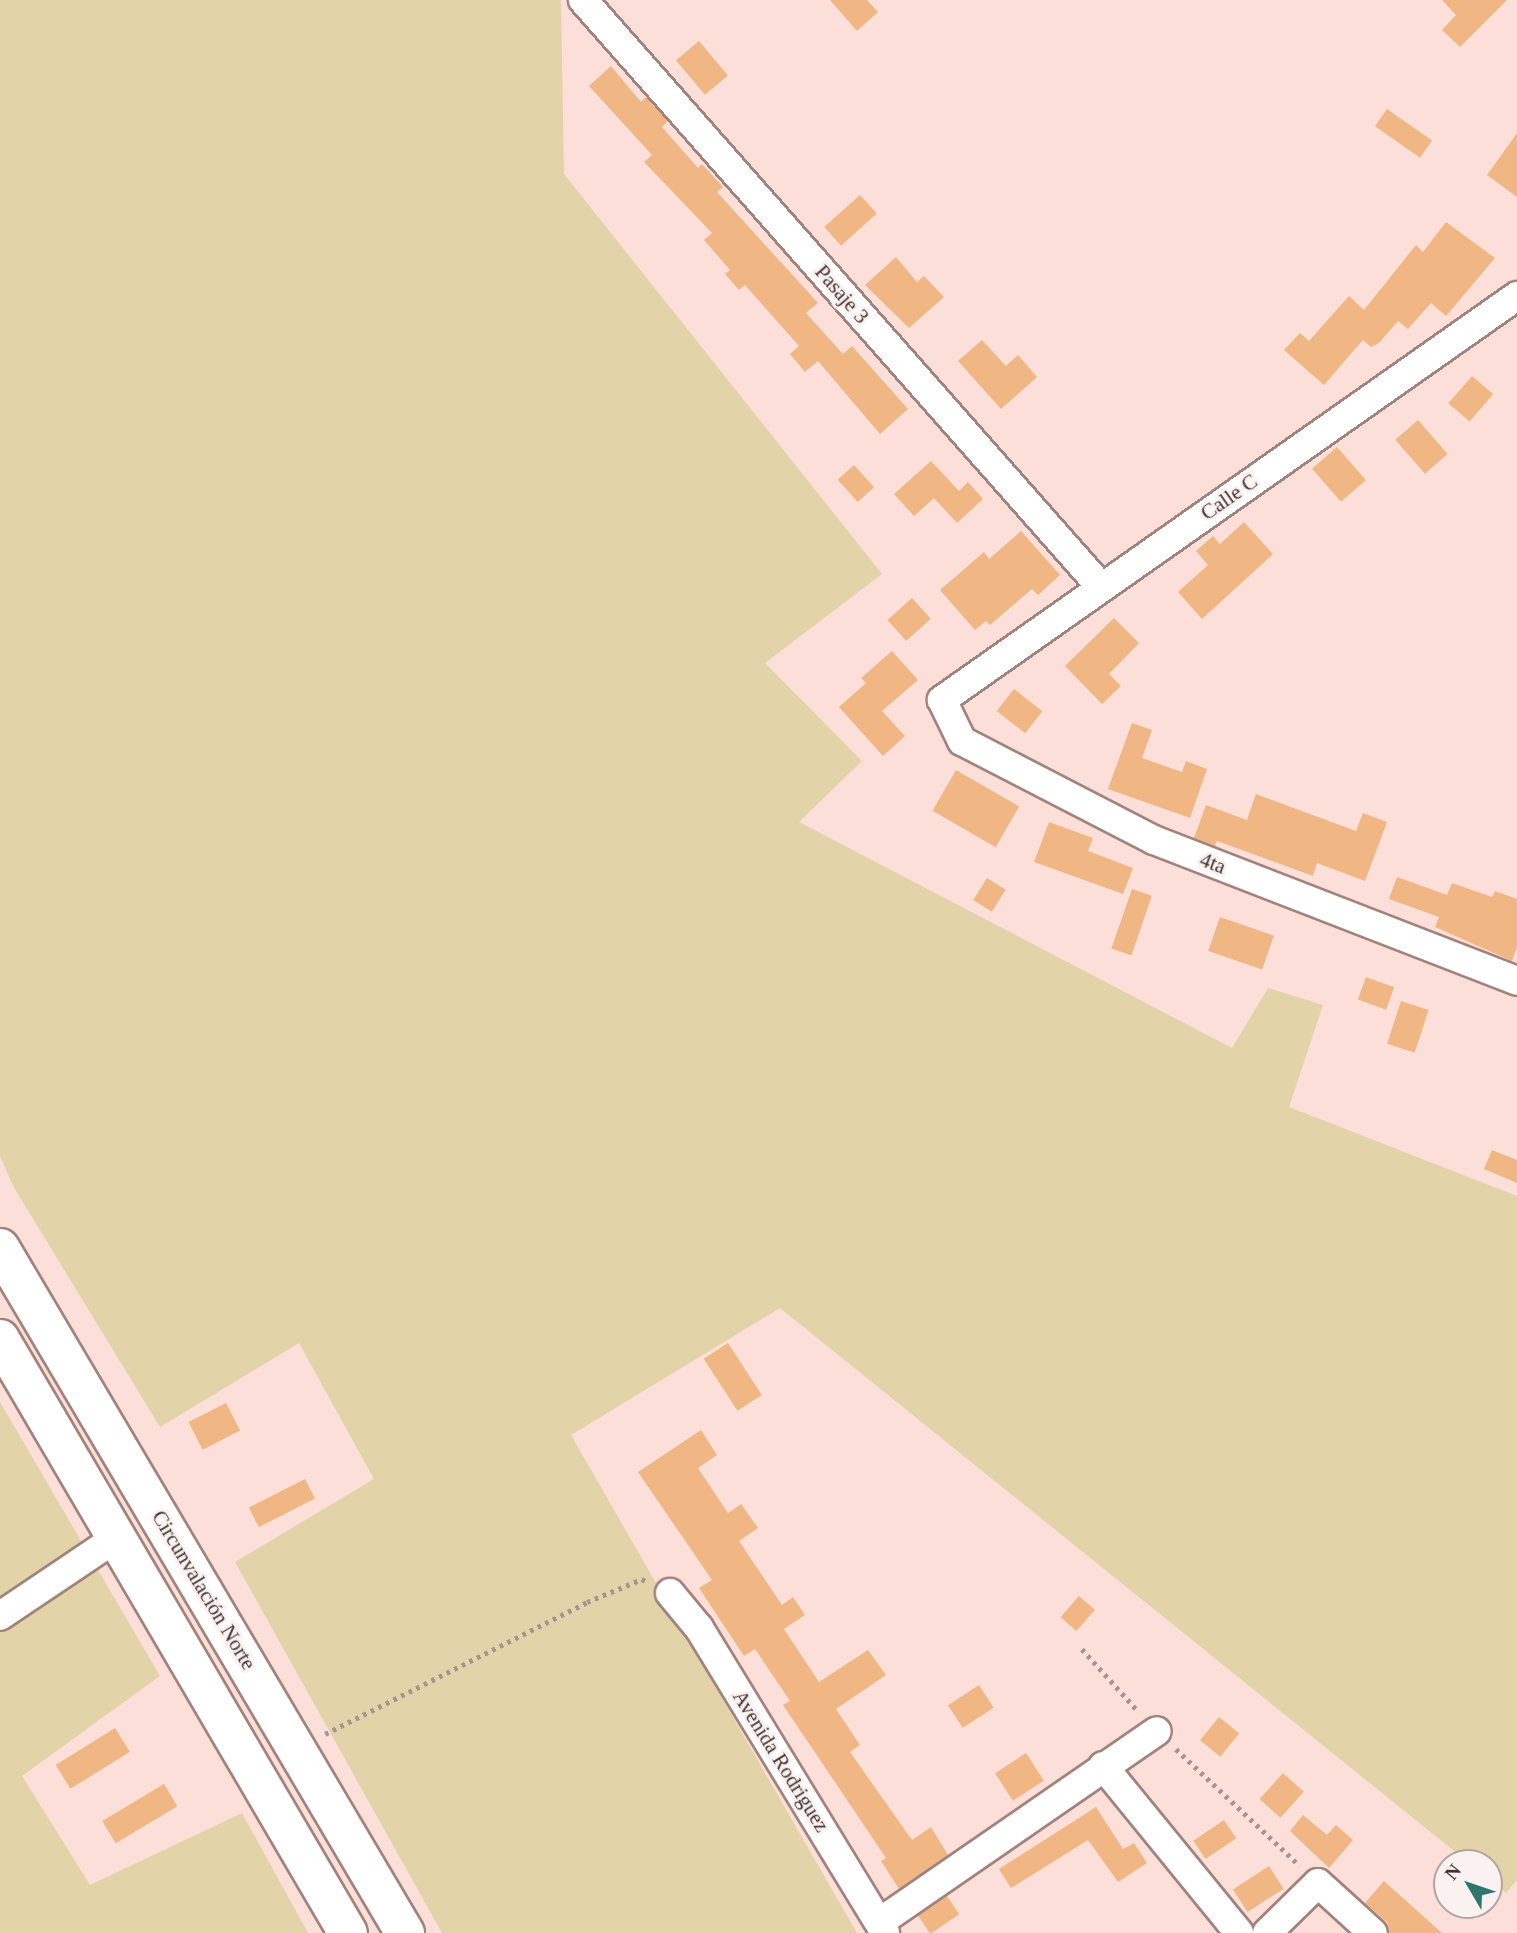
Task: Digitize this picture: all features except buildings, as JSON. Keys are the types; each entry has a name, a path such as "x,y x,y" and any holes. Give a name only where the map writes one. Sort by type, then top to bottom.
{"highway":[{"name":"Circunvalación Norte","path":"0,1248 299,1748 405,1933"},
{"path":"0,1339 348,1933"}],"street":[{"name":"Pasaje 3","path":"583,0 1101,587"},
{"name":"Calle C","path":"942,700 1517,296"},
{"name":"4ta","path":"942,700 962,741 1154,840 1517,981"},
{"path":"0,1616 116,1538"},
{"name":"Avenida Rodriguez","path":"670,1593 699,1628 883,1928"},
{"path":"883,1928 1103,1766 1157,1731"},
{"path":"1103,1766 1239,1933"},
{"path":"1267,1933 1318,1883 1373,1933"}],"path":[{"path":"299,1748 587,1602 642,1579 670,1593"},
{"path":"1082,1649 1157,1731 1318,1883"}],"shaded area":[{"path":"0,0 561,0 564,174 882,574 765,663 862,761 799,822 1232,1048 1268,988 1323,1005 1289,1107 1517,1196 1517,1880 1506,1893 1503,1891 1503,1849 1452,1849 780,1308 571,1435 857,1933 442,1933 235,1562 374,1479 299,1343 160,1427 13,1186 0,1156"},
{"path":"0,1402 160,1676 22,1776 90,1885 242,1813 308,1933 0,1933"}]}
